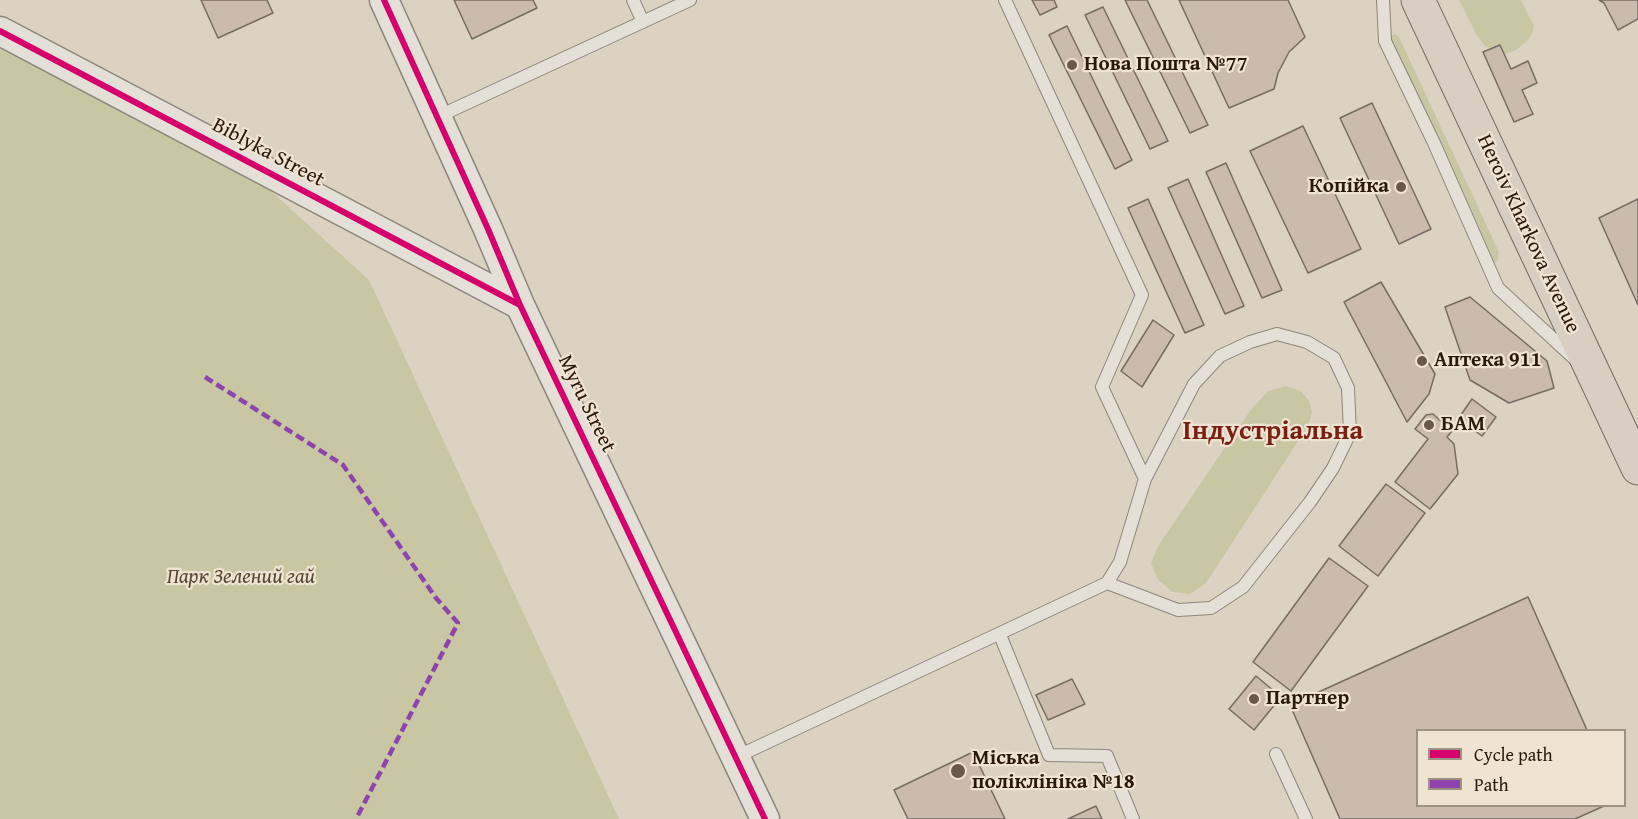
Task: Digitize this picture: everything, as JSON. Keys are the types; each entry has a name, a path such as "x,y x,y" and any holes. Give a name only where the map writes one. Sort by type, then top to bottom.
{"main road":[{"name":"Heroiv Kharkova Avenue","path":"1418,0 1638,468"}],"street":[{"name":"Myru Street","path":"384,0 520,305 765,819"},
{"name":"Biblyka Street","path":"0,31 520,305"}],"lane":[{"path":"633,0 643,22"},
{"path":"436,117 690,0"},
{"path":"1005,0 1142,295 1102,387 1145,479"},
{"path":"1383,0 1385,41 1434,143 1498,288 1596,379"},
{"path":"736,757 1107,583 1120,562 1145,479 1194,384 1220,356 1250,342 1277,334 1307,342 1334,358 1348,388 1350,433 1333,468 1310,502 1243,587 1211,608 1178,610 1107,583"},
{"path":"1000,635 1049,755 1107,756 1133,819"},
{"path":"1276,754 1306,819"}],"green space":[{"path":"1459,0 1521,0 1534,26 1532,34 1516,50 1505,54 1485,46 1476,34"},
{"path":"1395,34 1399,37 1499,252 1497,262 1493,263 1387,40"},
{"name":"Парк Зелений гай","path":"0,49 262,183 369,280 619,819 0,819"},
{"path":"1285,386 1301,391 1309,401 1312,412 1308,426 1206,583 1190,594 1173,592 1158,580 1151,563 1158,546 1250,411 1267,392"}],"building":[{"path":"201,0 267,0 273,13 218,38"},
{"path":"454,0 533,0 537,8 472,39"},
{"path":"1032,0 1054,0 1057,7 1040,15"},
{"path":"1125,0 1147,0 1208,125 1190,133"},
{"path":"1179,0 1288,0 1305,37 1289,52 1278,73 1274,89 1229,108"},
{"path":"1599,0 1638,0 1638,19 1618,30 1604,3"},
{"path":"1103,7 1168,141 1150,149 1085,15"},
{"path":"1067,26 1132,160 1115,169 1049,35"},
{"path":"1500,45 1511,69 1528,61 1537,83 1522,90 1533,114 1514,122 1483,52"},
{"path":"1372,103 1431,229 1399,244 1340,118"},
{"path":"1303,126 1361,249 1308,273 1250,151"},
{"path":"1226,163 1282,290 1262,298 1206,172"},
{"path":"1188,179 1244,306 1225,314 1168,188"},
{"path":"1148,199 1204,325 1185,333 1128,208"},
{"path":"1638,199 1638,305 1599,218"},
{"path":"1381,282 1435,374 1429,394 1407,422 1344,302"},
{"path":"1470,297 1547,361 1554,388 1509,403 1470,380 1445,307"},
{"path":"1153,320 1174,335 1142,387 1121,371"},
{"path":"1472,399 1496,417 1482,436 1458,419"},
{"path":"1433,414 1452,431 1447,437 1454,444 1458,474 1430,509 1395,482 1428,439 1415,429 1426,415"},
{"path":"1386,484 1425,513 1378,576 1339,546"},
{"path":"1329,558 1368,586 1291,691 1253,662"},
{"path":"1528,597 1587,729 1416,729 1416,807 1602,807 1575,819 1340,819 1290,705"},
{"path":"1256,676 1281,697 1254,730 1229,709"},
{"path":"1072,679 1085,704 1048,720 1036,695"},
{"name":"Міська поліклініка №18","path":"973,752 1005,819 908,819 894,790"},
{"name":"Міська поліклініка №18","path":"1096,806 1102,819 1068,819"}],"marked path":[{"path":"205,377 343,465 436,598 458,623 356,819"}],"cycle path":[{"path":"384,0 520,305 765,819"},
{"path":"0,31 520,305"}],"place":[{"name":"Нова Пошта №77","path":"1072,65"},
{"name":"Копійка","path":"1401,187"},
{"name":"Аптека 911","path":"1422,361"},
{"name":"БАМ","path":"1429,425"},
{"name":"Партнер","path":"1254,699"},
{"name":"Міська поліклініка №18","path":"958,771"}],"district":[{"name":"Індустріальна","path":"1273,432"}]}
